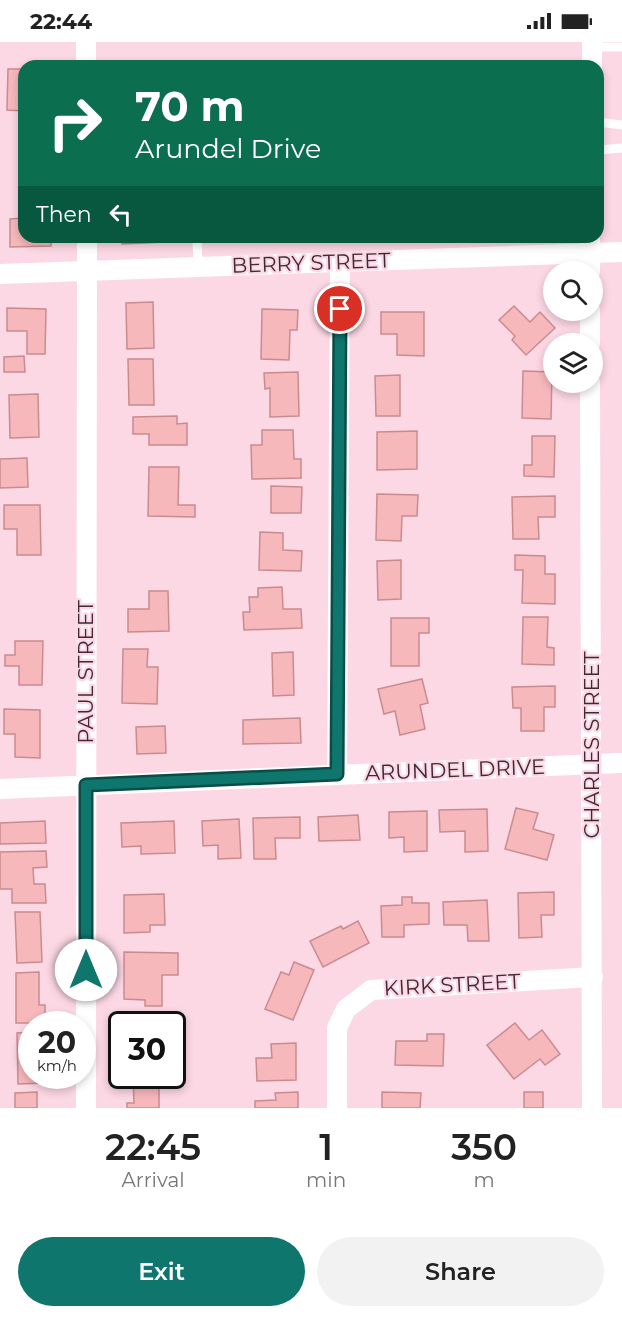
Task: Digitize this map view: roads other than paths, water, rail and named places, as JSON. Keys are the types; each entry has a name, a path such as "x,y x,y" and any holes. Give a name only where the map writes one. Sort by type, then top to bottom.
{"street":[{"path":"86,42 86,60"},
{"name":"PAUL STREET","path":"86,1108 87,243"},
{"name":"BERRY STREET","path":"0,274 622,252"},
{"path":"337,774 340,263"},
{"name":"CHARLES STREET","path":"590,393 592,1108"},
{"name":"ARUNDEL DRIVE","path":"0,789 622,763"},
{"name":"KIRK STREET","path":"337,1108 337,1028 345,1009 371,990 593,977"}],"lane":[{"path":"592,52 622,47"},
{"path":"604,123 622,125"},
{"path":"604,150 622,148"},
{"path":"197,243 198,267"}]}
